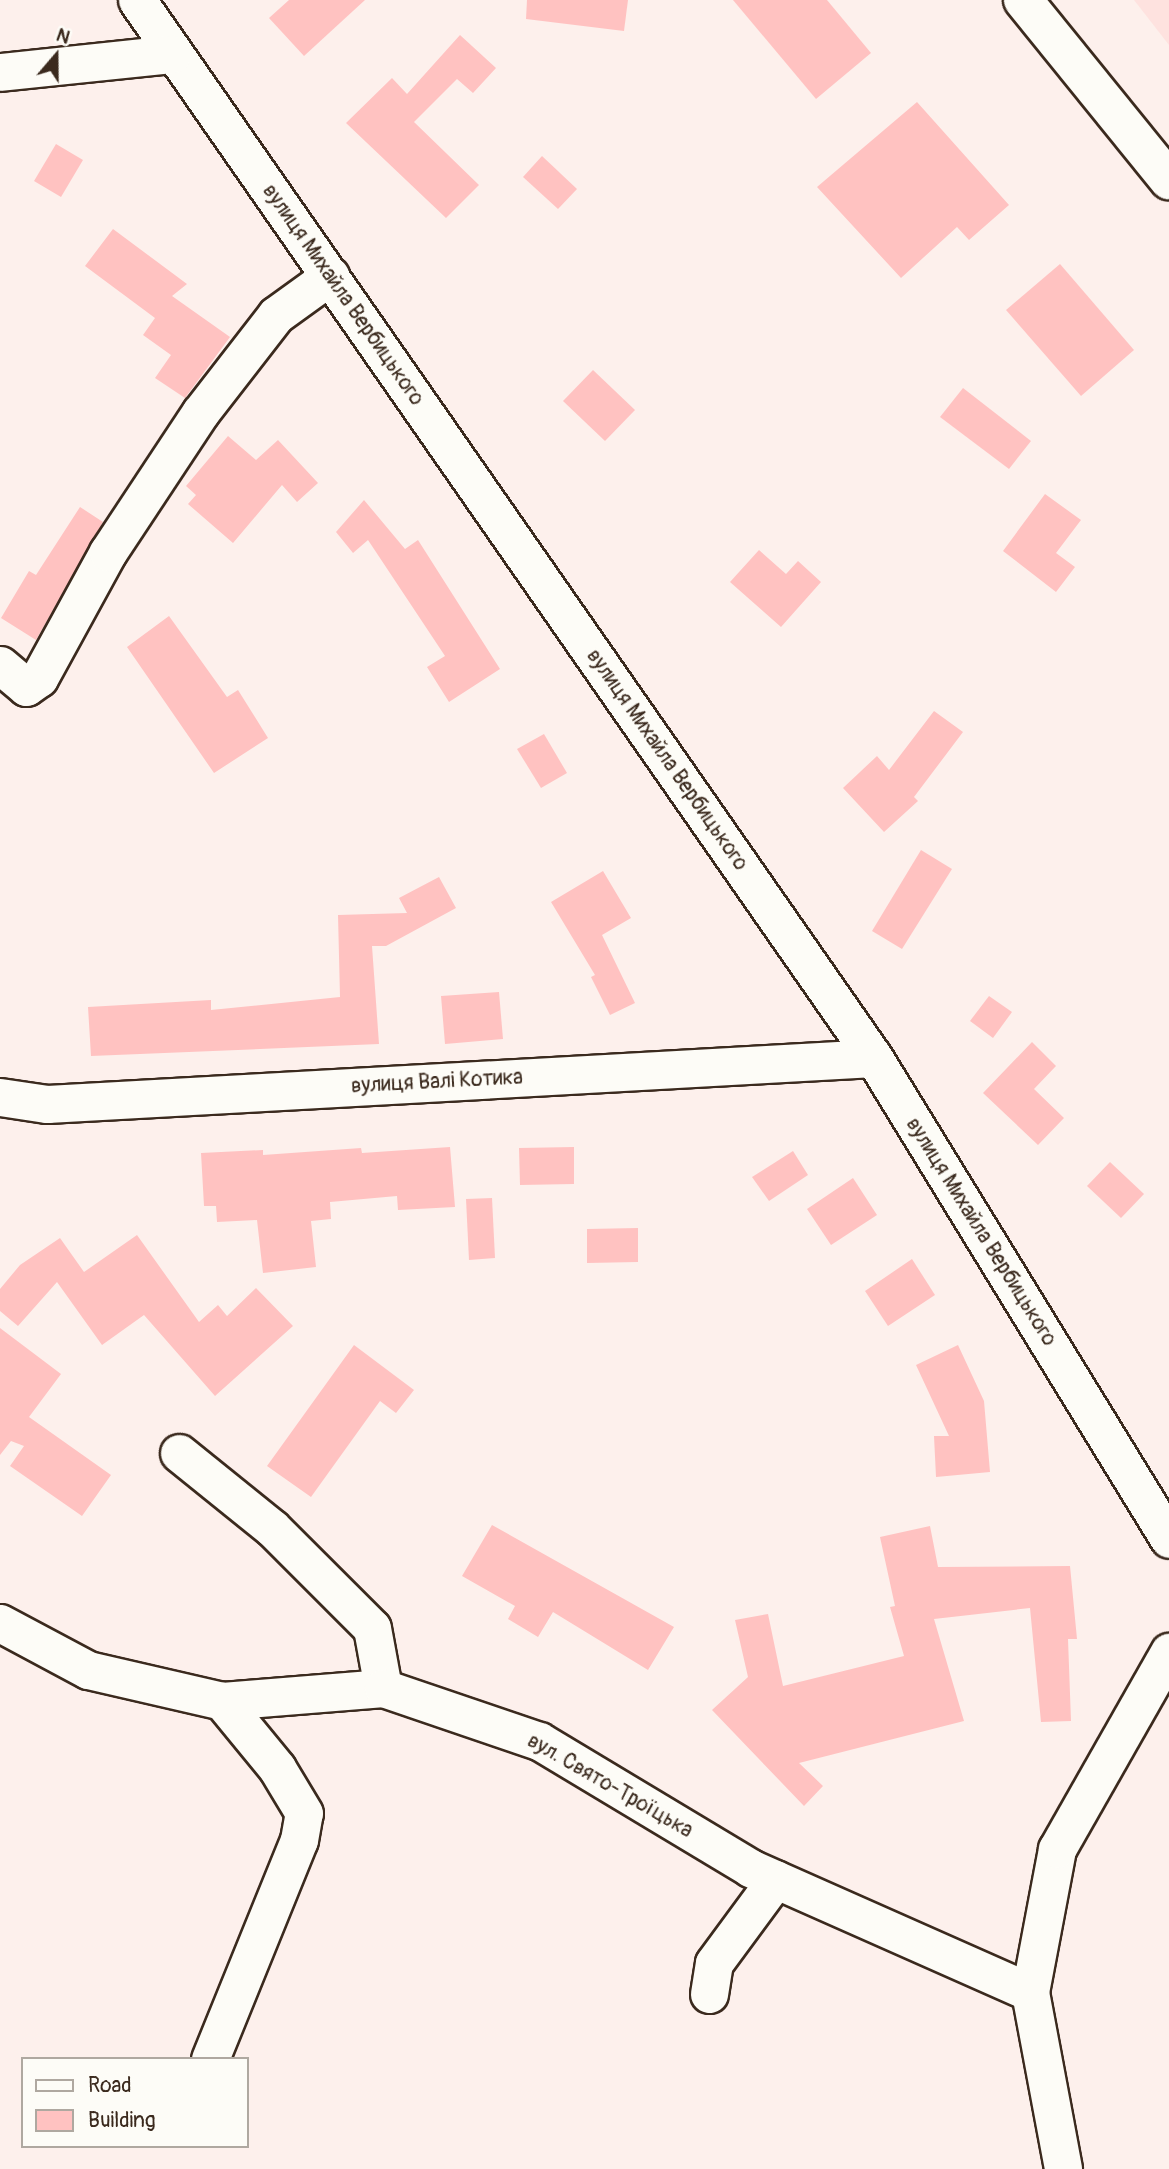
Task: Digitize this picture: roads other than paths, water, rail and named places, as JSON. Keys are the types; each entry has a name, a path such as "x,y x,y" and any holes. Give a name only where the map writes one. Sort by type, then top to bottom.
{"street":[{"name":"вулиця Михайла Вербицького","path":"137,0 172,54 330,276 874,1058 1169,1539"},
{"path":"1023,0 1169,180"},
{"path":"0,72 172,54"},
{"path":"0,666 26,687 39,678 108,552 200,413 276,315 330,276"},
{"name":"вулиця Валі Котика","path":"0,1097 47,1104 874,1058"},
{"path":"179,1453 272,1528 372,1628 383,1688"},
{"name":"вул. Свято-Троїцька","path":"0,1623 88,1670 222,1701 383,1688 539,1741 776,1879 1030,1992"},
{"path":"1063,2169 1030,1992 1057,1849 1169,1652"},
{"path":"211,2057 299,1840 304,1813 277,1768 222,1701"},
{"path":"709,1994 714,1963 776,1879"}]}
